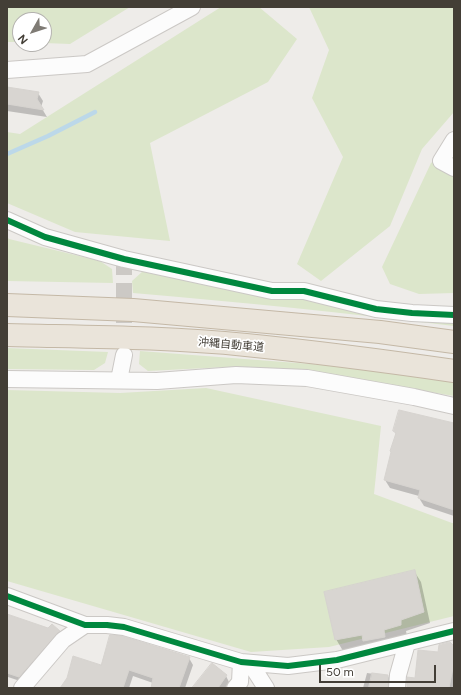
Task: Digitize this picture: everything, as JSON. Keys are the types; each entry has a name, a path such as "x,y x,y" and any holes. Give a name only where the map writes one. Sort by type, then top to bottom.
{"highway":[{"path":"7,305 133,310 380,332 454,342"},
{"name":"沖縄自動車道","path":"7,336 143,338 246,345 394,362 454,371"}],"street":[{"path":"7,70 87,64 192,7"},
{"path":"454,140 442,161 454,168"},
{"path":"7,220 45,237 124,259 272,290 304,291 376,309 412,313 454,315"},
{"path":"119,380 124,356"},
{"path":"7,379 157,381 236,375 308,378 414,397 454,406"},
{"path":"7,596 85,625 124,627 246,662 288,666 330,661 454,632"},
{"path":"22,688 63,640 85,625"},
{"path":"397,688 398,675 407,643"},
{"path":"235,688 240,682 246,662"},
{"path":"246,662 266,688"}],"green space":[{"path":"7,7 130,7 70,44 52,43 52,12 12,12 12,42 7,42"},
{"path":"221,7 259,7 297,39 268,82 150,143 170,241 75,232 7,203 7,132 20,134"},
{"path":"309,7 454,7 454,112 422,149 390,226 321,281 297,264 343,157 312,98 329,50"},
{"path":"454,145 454,293 419,294 390,284 382,267 431,163"},
{"path":"7,237 9,239 100,261 112,269 113,283 7,281"},
{"path":"150,270 316,302 428,319 454,319 454,326 294,308 133,293 132,281 143,271"},
{"path":"7,348 108,352 105,363 94,370 7,369"},
{"path":"140,351 376,369 454,381 454,396 324,374 226,367 148,371 139,364"},
{"path":"206,388 381,426 374,494 454,523 454,616 329,647 251,652 7,581 7,390 120,393"}],"building":[{"path":"7,87 39,92 37,99 44,110 7,104"},
{"path":"399,410 454,423 454,510 418,498 420,490 384,480 390,451 396,433 393,431"},
{"path":"415,570 424,612 401,620 401,625 384,630 385,637 363,641 362,635 335,640 324,592"},
{"path":"7,614 48,628 52,624 60,631 19,677 7,673"},
{"path":"110,635 122,636 190,657 179,688 151,688 153,678 129,670 123,688 60,688 67,678 73,656 101,665"},
{"path":"450,642 454,646 454,663 449,688 407,688 407,677 415,678 418,650 438,652 439,645"},
{"path":"212,663 227,675 218,688 192,688"},
{"path":"372,673 388,675 388,688 369,688"}],"waterway":[{"path":"7,154 48,136 95,112"}],"tunnel":[{"path":"124,259 124,348"}],"cycle path":[{"path":"7,220 45,237 124,259 272,291 304,291 376,309 412,313 454,315"},
{"path":"7,596 85,625 124,627 241,662 288,666 337,660 454,631"}]}
